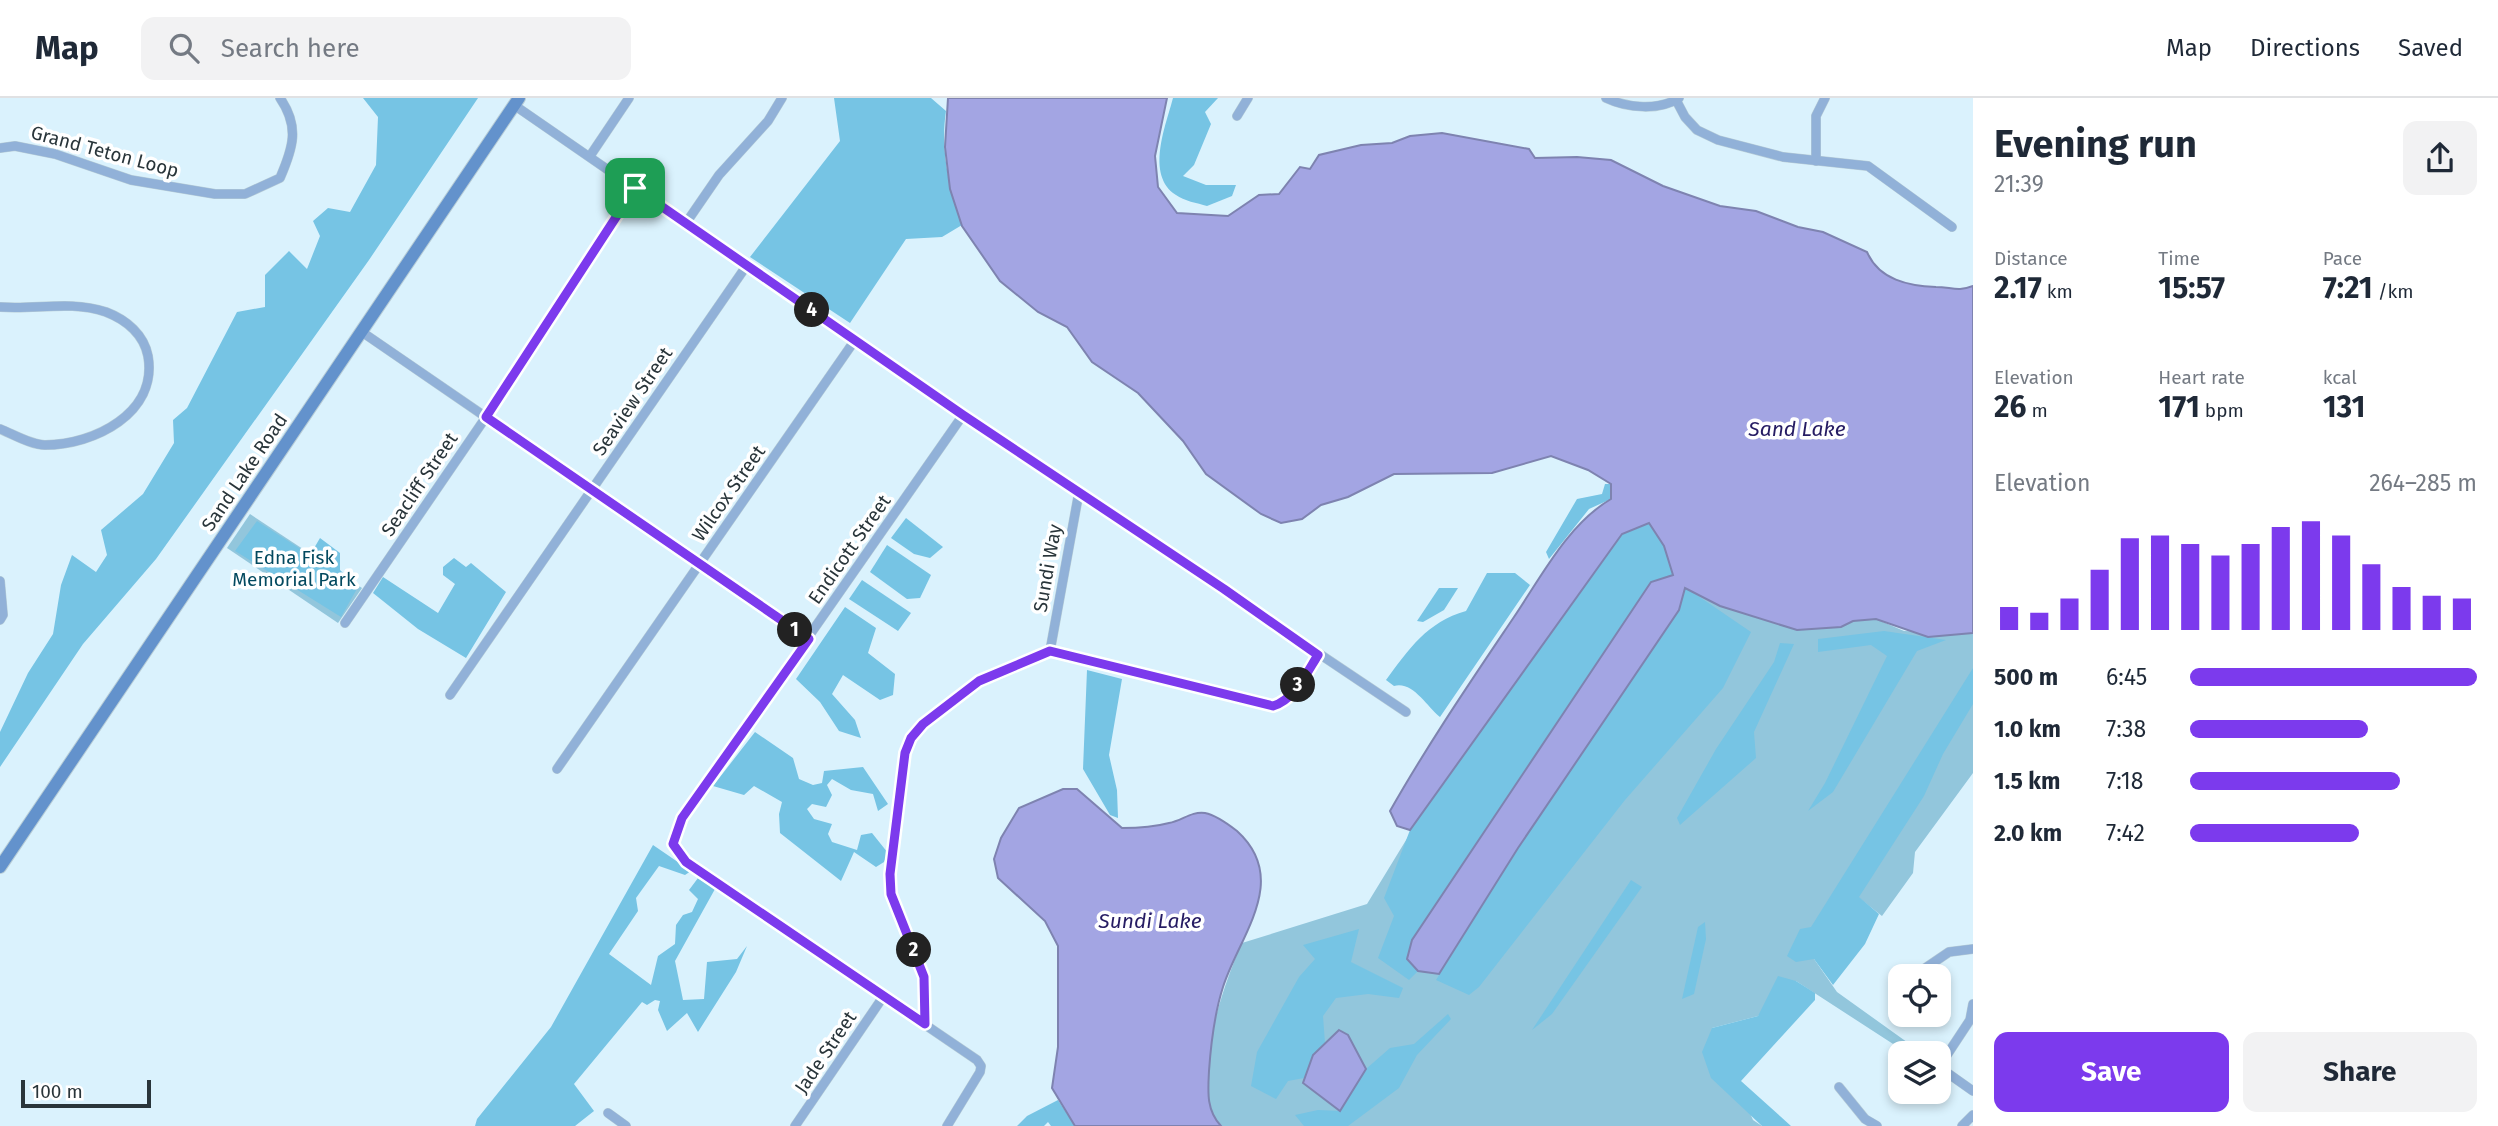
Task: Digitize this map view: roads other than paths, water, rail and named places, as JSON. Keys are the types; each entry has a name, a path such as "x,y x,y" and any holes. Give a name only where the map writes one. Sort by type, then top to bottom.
{"main road":[{"name":"Sand Lake Road","path":"0,867 517,101"}],"street":[{"name":"Grand Teton Loop","path":"0,148 15,146 55,153 131,180 188,191 245,194 280,177 289,158 295,128 280,98"},
{"path":"590,156 629,98"},
{"path":"686,223 719,175 768,121 782,98"},
{"path":"1237,116 1248,98"},
{"path":"1606,98 1643,106 1677,99 1685,117 1697,130 1718,140 1783,157 1868,166 1952,227"},
{"path":"1816,161 1816,116 1825,98"},
{"path":"517,101 635,188 963,415 1406,712"},
{"name":"Seacliff Street","path":"345,623 486,417 635,188"},
{"name":"Seaview Street","path":"450,695 747,265"},
{"path":"0,307 60,304 106,313 129,324 145,342 150,367 147,388 137,406 108,430 76,442 42,445 0,429"},
{"path":"362,332 809,639"},
{"name":"Wilcox Street","path":"557,769 855,340"},
{"name":"Endicott Street","path":"883,997 686,862 673,844 682,818 963,415"},
{"name":"Sundi Way","path":"1050,651 1079,492"},
{"path":"0,582 3,615 0,620"},
{"path":"925,1024 924,977 891,894 890,874 905,753 911,738 923,724 979,681 1050,651 1273,706 1284,702 1293,693 1318,655"},
{"path":"1931,964 1949,952 1973,949"},
{"path":"883,997 925,1024 981,1066 947,1126"},
{"name":"Jade Street","path":"795,1126 883,997"},
{"path":"1951,1049 1970,1020 1973,1004"},
{"path":"1951,1075 1973,1091"},
{"path":"1839,1087 1866,1118 1877,1126"},
{"path":"608,1113 626,1126"},
{"path":"1962,1126 1973,1115"}],"water":[{"name":"Sand Lake","path":"948,98 1167,98 1155,156 1158,187 1177,213 1228,216 1259,195 1279,194 1300,167 1310,169 1319,155 1361,145 1392,143 1410,136 1442,133 1529,149 1535,158 1577,157 1611,160 1663,186 1720,206 1756,211 1798,227 1823,232 1867,252 1879,269 1896,280 1954,289 1973,286 1973,633 1928,637 1876,619 1853,621 1841,627 1797,630 1720,606 1685,588 1679,610 1518,848 1439,974 1418,971 1407,959 1412,940 1651,582 1673,575 1664,546 1649,523 1622,534 1410,830 1397,826 1390,811 1435,737 1556,552 1582,522 1611,499 1611,484 1588,470 1551,456 1492,473 1394,474 1348,497 1321,505 1302,519 1281,523 1261,514 1206,474 1183,441 1138,393 1092,362 1067,327 1038,312 1000,281 962,226 950,189 945,147"},
{"name":"Sundi Lake","path":"1063,789 1077,789 1122,828 1174,822 1195,813 1209,814 1237,831 1253,850 1260,869 1261,888 1249,928 1223,987 1212,1039 1209,1100 1221,1126 1075,1126 1052,1088 1058,1047 1058,946 1045,921 998,878 994,859 1001,838 1019,808"},
{"path":"1339,1030 1348,1035 1366,1069 1340,1111 1303,1083 1313,1055"}],"park label":[{"name":"Edna Fisk Memorial Park","path":"294,568"}]}
